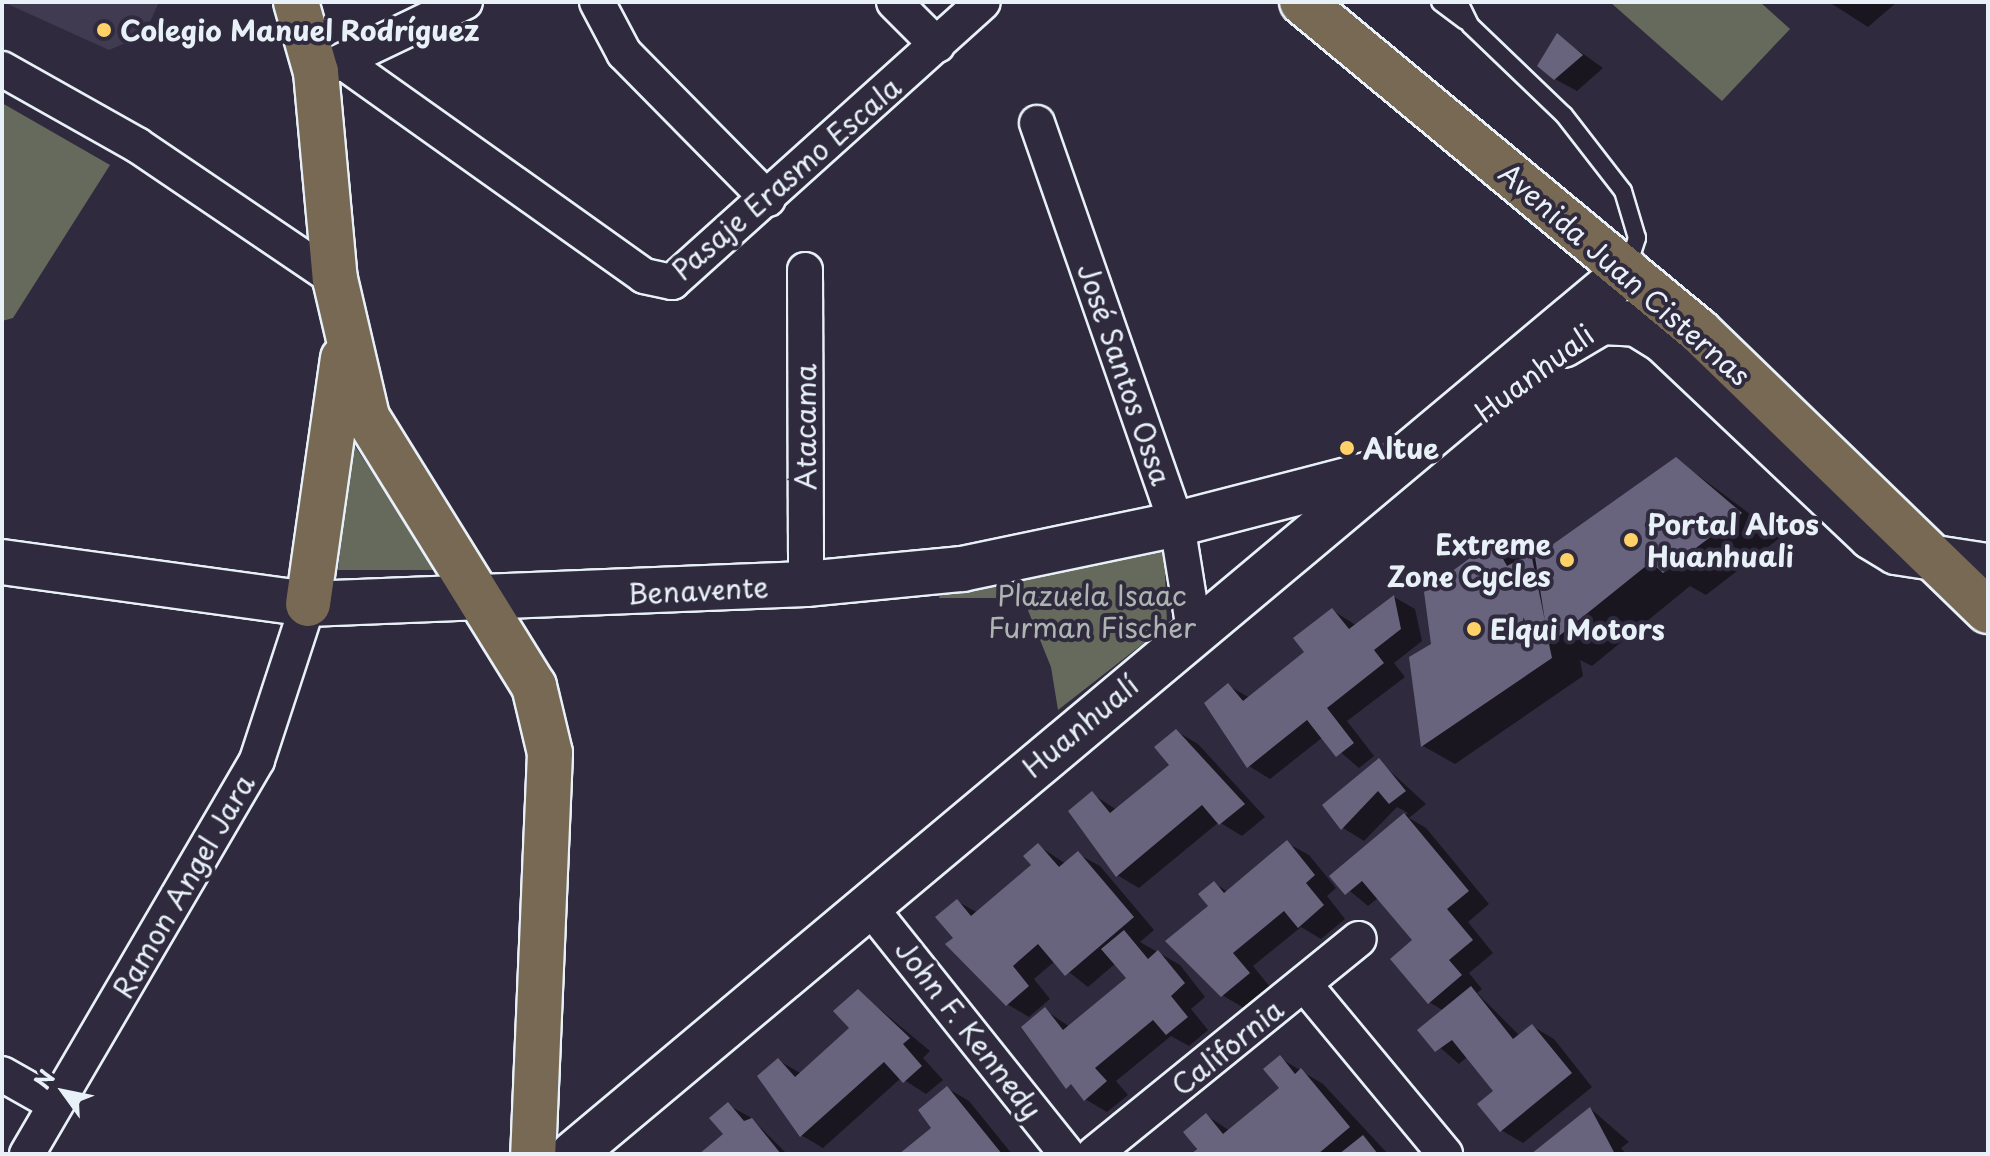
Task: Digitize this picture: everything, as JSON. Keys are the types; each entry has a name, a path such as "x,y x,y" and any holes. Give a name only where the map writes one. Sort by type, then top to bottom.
{"main road":[{"path":"296,2 329,67 335,279 367,417 407,491 484,602 534,686 550,753 533,1154"},
{"name":"Avenida Juan Cisternas","path":"1302,2 1627,271 1988,611"},
{"name":"Huanhualí","path":"573,1154 1194,630 1627,271"},
{"name":"Huanhuali","path":"1419,442 1465,424 1580,331 1621,320 1650,331"},
{"name":"Avenida Juan Cisternas","path":"1650,331 1871,537 1896,552 1935,560"},
{"path":"308,604 347,332"},
{"name":"Benavente","path":"2,562 308,604 484,602 806,584 962,569 1177,524 1386,470"},
{"path":"1935,560 1988,566"}],"street":[{"path":"329,67 465,2"},
{"path":"597,2 624,53 768,199"},
{"path":"894,2 937,45"},
{"name":"Pasaje Erasmo Escala","path":"329,67 658,283 672,282 768,199 983,2"},
{"path":"2,69 137,145 335,279"},
{"name":"José Santos Ossa","path":"1037,123 1177,524 1194,630"},
{"name":"Atacama","path":"805,270 806,584"},
{"name":"Ramon Angel Jara","path":"27,1154 257,760 308,604"},
{"name":"John F. Kennedy","path":"868,905 1067,1154"},
{"name":"California","path":"1094,1154 1359,939"},
{"path":"1304,984 1445,1154"},
{"path":"2,1074 55,1104"}],"lane":[{"path":"1440,2 1470,25 1564,115 1623,191 1637,238 1627,271"},
{"path":"1459,2 1470,25"}],"shaded area":[{"name":"Colegio Manuel Rodríguez","path":"3,2 159,2 144,35 109,50"}],"green space":[{"path":"1610,2 1760,2 1790,29 1722,101"},
{"path":"2,103 110,165 13,318 2,321"},
{"path":"351,440 437,570 338,570"},
{"name":"Plazuela Isaac Furman Fischer","path":"1164,547 1167,625 1058,710 1051,667 1023,598 939,598 949,570"}],"building":[{"path":"1557,33 1583,55 1554,80 1537,66"},
{"path":"1676,457 1742,513 1663,573 1651,562 1549,644 1552,658 1421,747 1409,657 1431,644 1424,592 1493,541 1507,566 1531,553 1545,621 1535,557"},
{"path":"1394,595 1401,629 1374,650 1384,663 1327,708 1354,743 1336,757 1307,720 1247,768 1204,703 1228,683 1243,701 1304,652 1293,638 1332,608 1349,629"},
{"path":"1176,729 1245,804 1219,825 1202,805 1116,877 1068,811 1092,791 1110,813 1169,765 1154,747"},
{"path":"1379,758 1406,791 1389,804 1378,791 1341,830 1322,805"},
{"path":"1404,813 1469,891 1447,909 1473,940 1449,960 1462,975 1428,1004 1390,959 1412,940 1362,881 1345,895 1329,876"},
{"path":"1287,840 1315,875 1306,883 1324,905 1298,928 1284,911 1233,953 1250,973 1221,997 1165,941 1208,906 1198,894 1214,881 1224,893"},
{"path":"1038,843 1059,867 1078,851 1134,917 1065,976 1038,944 1013,966 1029,986 1006,1006 945,944 953,938 935,917 957,899 971,916 1031,865 1023,856"},
{"path":"1124,930 1148,959 1158,950 1185,983 1171,996 1188,1017 1166,1035 1153,1020 1095,1068 1107,1081 1084,1101 1071,1084 1066,1089 1021,1027 1045,1007 1063,1030 1126,978 1101,949"},
{"path":"1471,986 1513,1039 1532,1024 1572,1073 1500,1132 1477,1104 1493,1091 1452,1040 1435,1052 1417,1030"},
{"path":"858,989 910,1038 903,1044 922,1066 903,1083 884,1062 800,1137 757,1076 778,1058 795,1077 849,1028 833,1011"},
{"path":"1280,1055 1295,1074 1301,1068 1350,1127 1318,1154 1191,1154 1197,1149 1183,1132 1206,1113 1223,1134 1279,1088 1263,1069"},
{"path":"947,1086 1002,1154 899,1154 931,1128 918,1110"},
{"path":"728,1102 744,1121 752,1118 781,1154 699,1154 723,1134 709,1118"},
{"path":"1590,1107 1615,1154 1531,1154"},
{"path":"1363,1135 1378,1154 1339,1154"}],"place":[{"name":"Colegio Manuel Rodríguez","path":"104,30"},
{"name":"Altue","path":"1347,448"},
{"name":"Portal Altos Huanhuali","path":"1631,540"},
{"name":"Extreme Zone Cycles","path":"1567,560"},
{"name":"Elqui Motors","path":"1474,629"}]}
